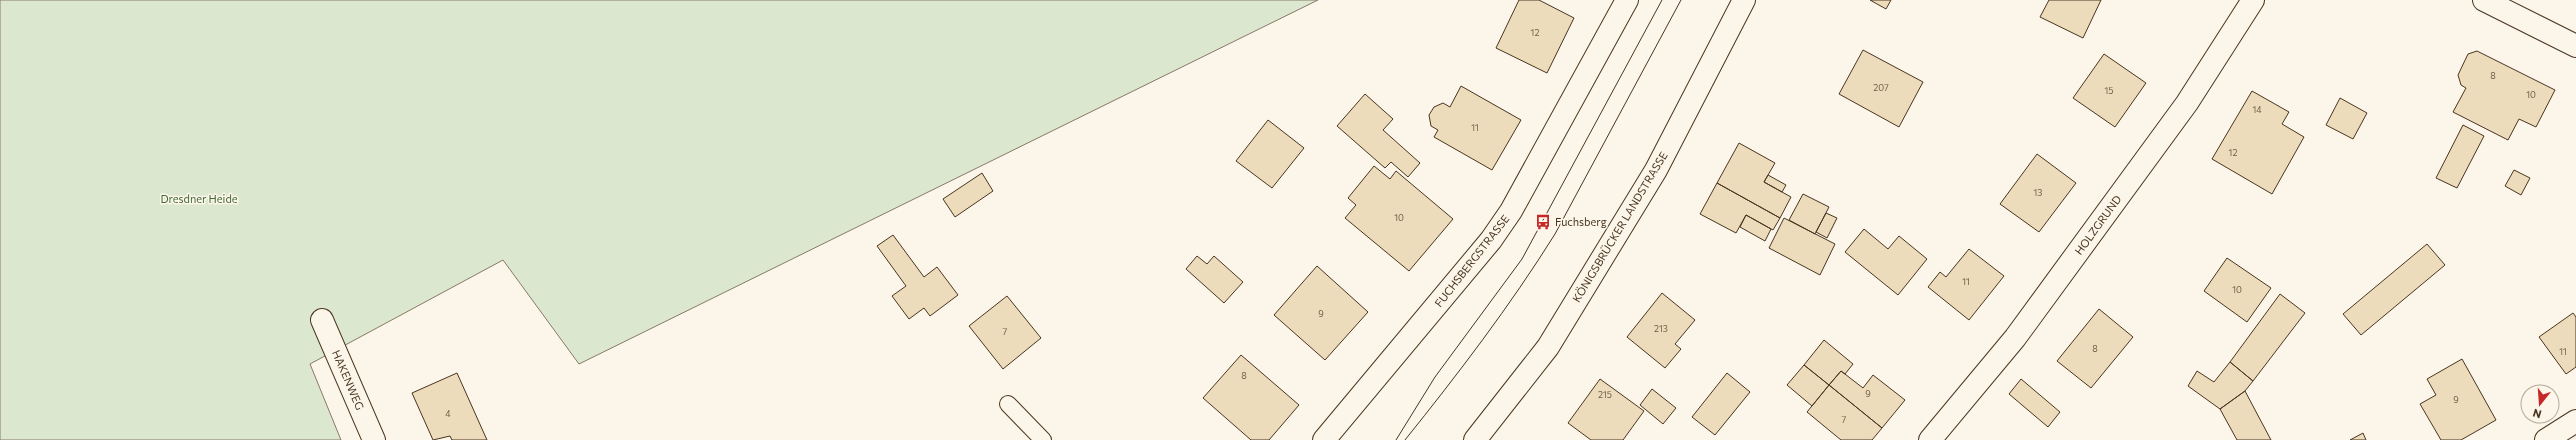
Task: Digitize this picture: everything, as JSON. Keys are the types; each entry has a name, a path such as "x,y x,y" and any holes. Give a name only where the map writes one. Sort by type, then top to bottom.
{"street":[{"name":"FUCHSBERGSTRASSE","path":"1324,440 1491,240 1507,217 1627,0"},
{"name":"KÖNIGSBRÜCKER LANDSTRASSE","path":"1475,440 1548,347 1648,184 1744,0"},
{"name":"HOLZGRUND","path":"1930,440 2020,332 2187,103 2253,0"},
{"path":"2484,0 2576,46"},
{"name":"HAKENWEG","path":"322,320 374,440"},
{"path":"2546,440 2576,421"}],"lane":[{"path":"1008,404 1043,440"}],"green space":[{"name":"Dresdner Heide","path":"0,0 1318,0 579,364 503,260 310,364 341,440 0,440"}],"building":[{"path":"1519,0 1539,0 1574,18 1547,73 1496,48"},
{"path":"1870,0 1891,0 1886,9"},
{"path":"2049,0 2101,0 2083,38 2040,17"},
{"path":"1863,50 1923,82 1899,127 1839,94"},
{"path":"2477,51 2555,90 2536,127 2519,119 2508,140 2453,112 2466,88 2461,85 2458,75 2468,54"},
{"path":"2104,54 2146,83 2115,127 2073,98"},
{"path":"1461,86 1521,120 1492,170 1434,137 1438,130 1431,126 1429,115 1434,107 1443,103 1450,107"},
{"path":"2252,91 2289,112 2282,124 2304,137 2272,194 2212,159"},
{"path":"1365,94 1393,119 1383,130 1420,163 1408,177 1391,162 1385,168 1337,126"},
{"path":"2340,98 2367,113 2353,139 2326,125"},
{"path":"1268,120 1304,148 1272,188 1236,161"},
{"path":"2463,125 2484,136 2457,188 2436,178"},
{"path":"1739,143 1775,163 1764,182 1791,197 1780,218 1717,183"},
{"path":"2037,154 2076,183 2039,232 2000,204"},
{"path":"1374,166 1390,179 1396,171 1453,219 1409,271 1345,218 1356,205 1348,198"},
{"path":"2514,170 2530,178 2521,195 2505,186"},
{"path":"982,173 993,191 955,217 943,199"},
{"path":"1768,175 1786,185 1782,192 1764,182"},
{"path":"1717,183 1780,218 1773,230 1746,215 1736,233 1700,214"},
{"path":"1803,194 1829,207 1815,234 1789,220"},
{"path":"1826,213 1837,218 1827,238 1816,232"},
{"path":"1746,215 1771,229 1765,241 1740,227"},
{"path":"1784,218 1835,244 1820,275 1769,248"},
{"path":"1864,229 1888,249 1899,236 1927,259 1898,295 1845,252"},
{"path":"893,235 924,277 937,267 958,295 930,316 924,308 909,319 892,296 906,286 877,246"},
{"path":"2427,244 2445,265 2361,335 2343,314"},
{"path":"1969,249 2004,276 1969,320 1928,287 1940,272 1946,277"},
{"path":"1197,256 1207,264 1214,256 1243,282 1224,303 1186,269"},
{"path":"2227,258 2271,288 2247,322 2204,291"},
{"path":"1317,266 1368,312 1325,360 1274,315"},
{"path":"1662,293 1695,320 1675,344 1681,349 1665,368 1627,337"},
{"path":"2280,294 2305,313 2253,381 2230,362"},
{"path":"1007,296 1041,338 1003,369 969,326"},
{"path":"2099,309 2133,337 2091,388 2057,361"},
{"path":"2573,313 2576,317 2576,367 2566,374 2539,337"},
{"path":"1824,340 1853,364 1845,374 1841,371 1829,385 1804,365"},
{"path":"1241,355 1299,405 1269,440 1251,440 1203,398"},
{"path":"2462,359 2496,420 2461,440 2441,440 2420,404 2436,395 2427,379"},
{"path":"2230,362 2253,381 2245,391 2220,409 2188,386 2197,371 2214,382"},
{"path":"1804,365 1829,385 1812,406 1787,385"},
{"path":"1841,371 1863,388 1873,375 1905,400 1882,428 1829,385"},
{"path":"457,373 487,440 452,440 450,436 433,440 412,393"},
{"path":"1727,373 1750,392 1715,435 1692,417"},
{"path":"1600,379 1644,411 1623,440 1591,440 1568,423"},
{"path":"2021,379 2060,412 2048,427 2009,394"},
{"path":"1829,385 1882,428 1872,440 1841,440 1807,412"},
{"path":"1652,389 1676,408 1663,424 1640,405"},
{"path":"2245,391 2271,440 2237,440 2220,409"},
{"path":"2363,433 2366,440 2350,440"}],"tram line":[{"path":"1396,440 1435,377 1522,259 1662,0"},
{"path":"1405,440 1483,339 1538,261 1555,234 1681,0"}],"place":[{"name":"Fuchsberg","path":"1543,222"}]}
